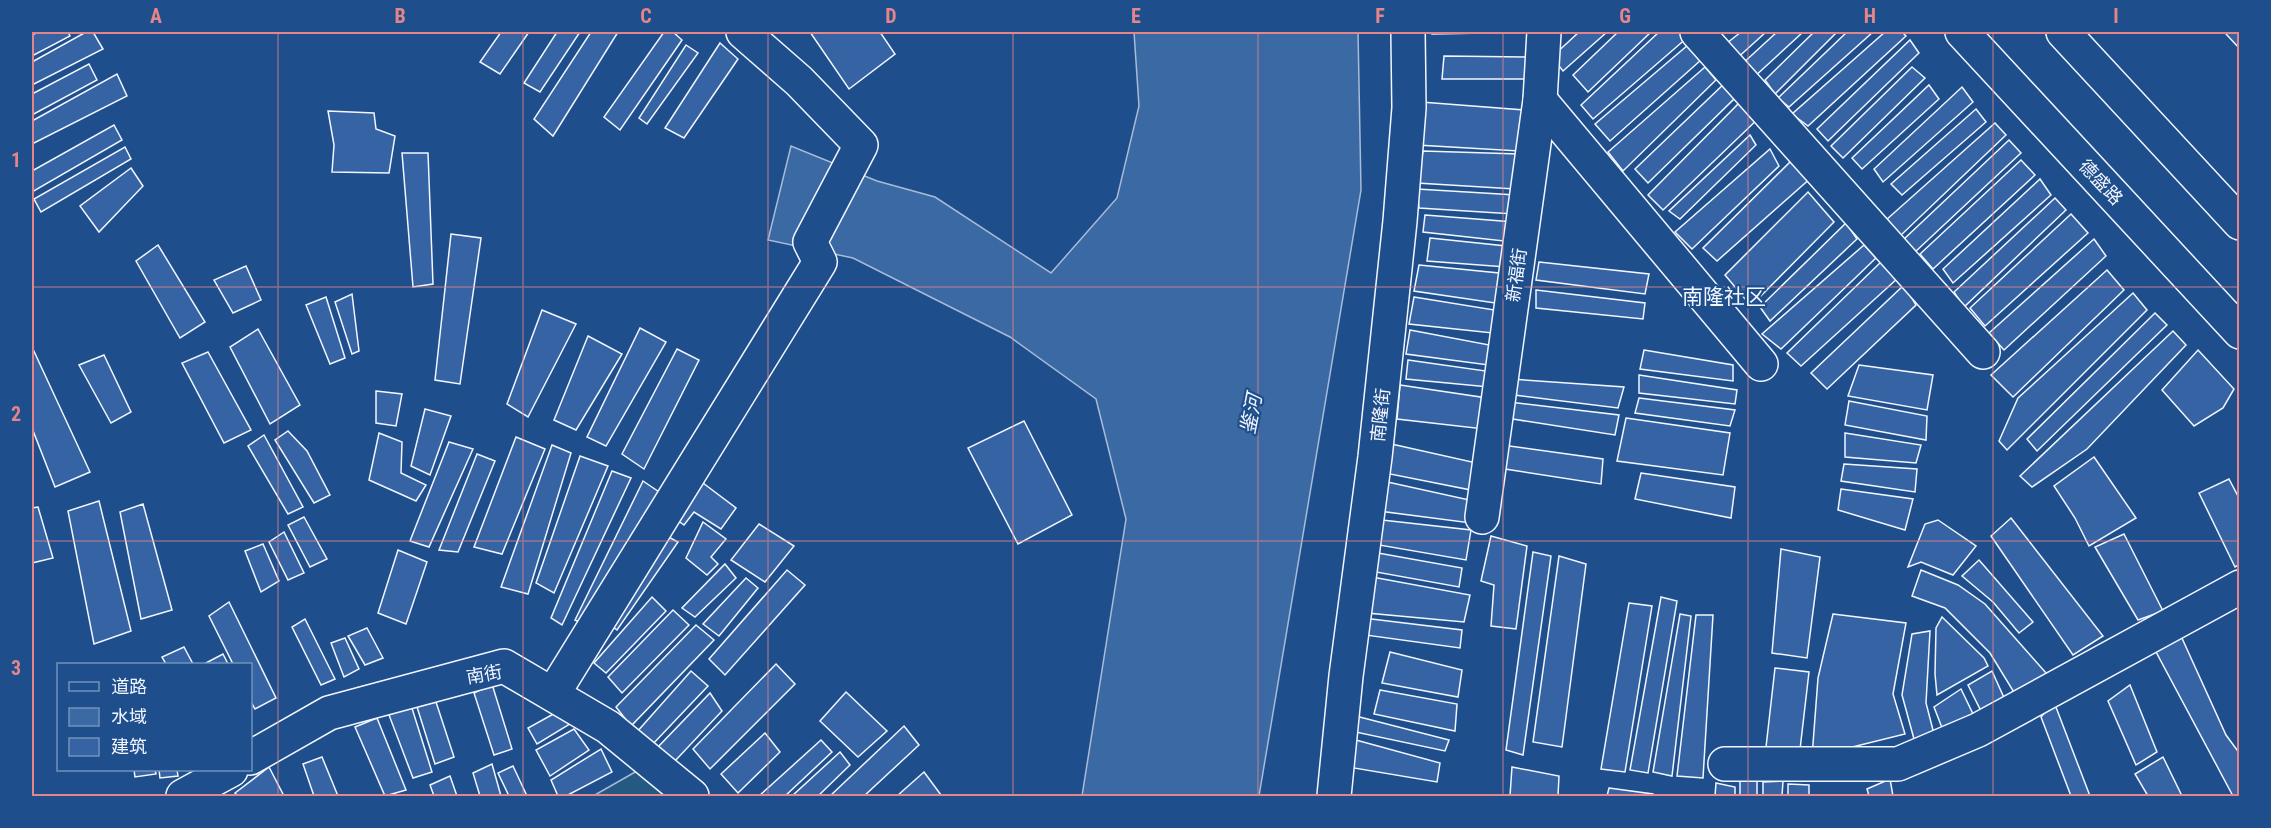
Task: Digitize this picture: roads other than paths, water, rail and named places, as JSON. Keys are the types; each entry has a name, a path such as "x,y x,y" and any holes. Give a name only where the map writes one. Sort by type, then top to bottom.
{"main road":[{"path":"552,694 820,262 810,242 861,145 799,81 743,32"},
{"name":"南隆街","path":"1334,796 1346,676 1375,457 1400,221 1409,108 1408,32"},
{"name":"新福街","path":"1482,517 1540,100 1544,32"},
{"path":"1697,32 1983,352"},
{"name":"德盛路","path":"1962,32 2240,332"},
{"path":"2063,32 2240,223"},
{"path":"1540,100 1761,364"},
{"path":"1725,764 1898,764 1978,730 2240,587"},
{"name":"南街","path":"252,757 329,713 504,666 608,727 693,796"},
{"path":"183,796 229,771"}],"water":[{"name":"鉴河","path":"1134,32 1358,32 1361,190 1259,796 1082,796 1126,519 1096,399 1010,337 853,258 768,240 791,146 877,181 935,197 1051,273 1117,198 1139,106"}],"district":[{"name":"南隆社区","path":"1724,297"}]}
